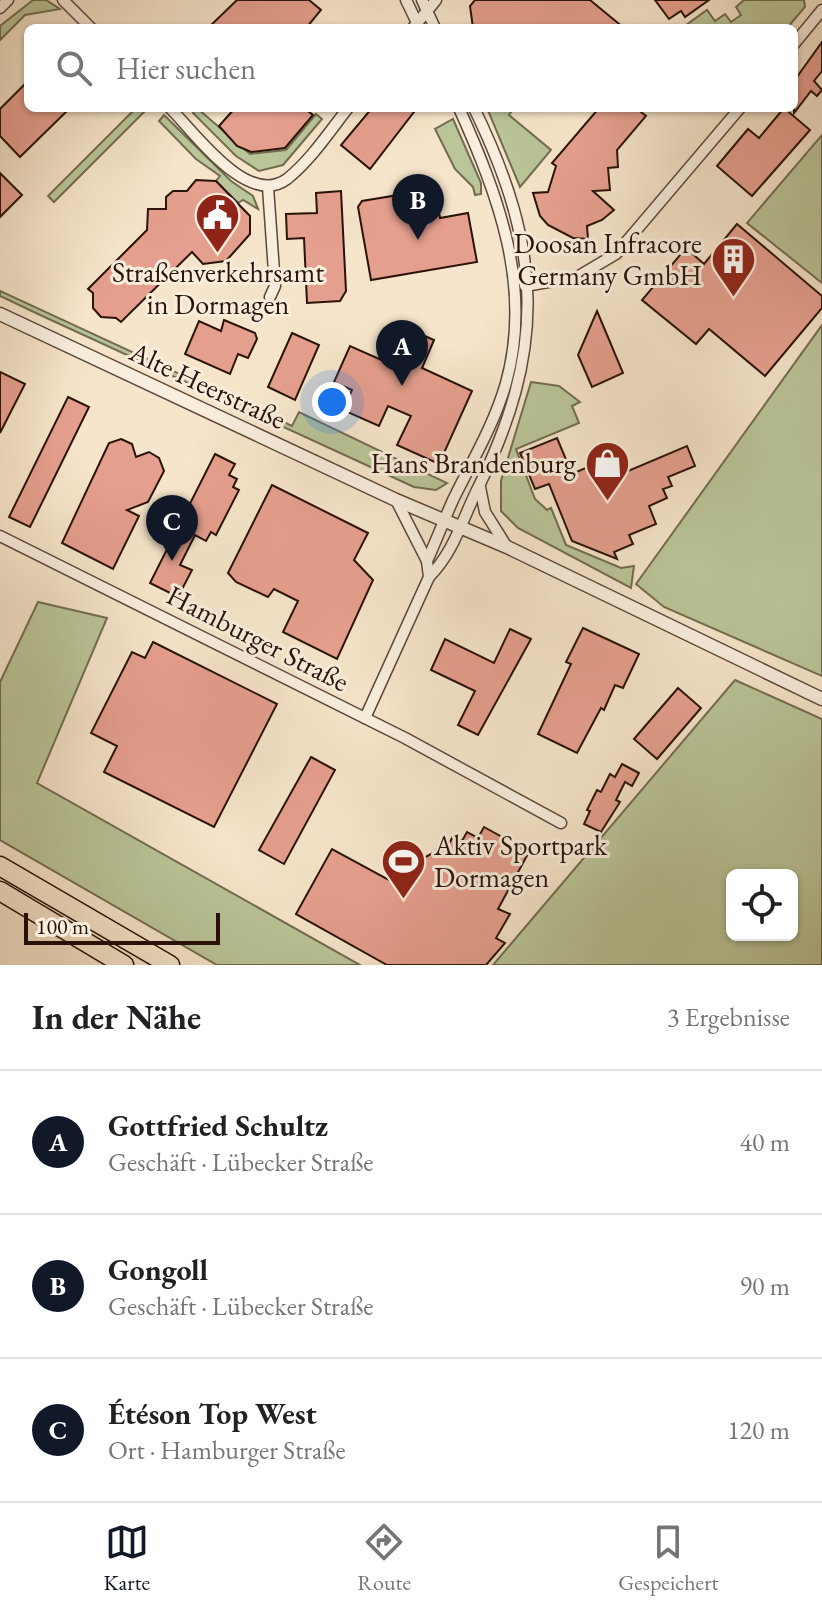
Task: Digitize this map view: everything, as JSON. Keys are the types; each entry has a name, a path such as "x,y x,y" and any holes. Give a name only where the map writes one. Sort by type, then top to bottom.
{"highway":[{"path":"0,866 170,965"},
{"path":"0,891 124,965"}],"street":[{"path":"0,8 8,0"},
{"path":"63,0 87,24"},
{"path":"406,0 416,24"},
{"path":"422,0 433,24"},
{"path":"418,24 436,0"},
{"path":"798,39 822,10"},
{"path":"174,112 234,174 252,184 268,187 286,180 345,112"},
{"path":"427,561 489,429 506,383 513,346 515,287 496,196 461,112"},
{"name":"Hamburger Straße","path":"365,718 429,577 442,564 480,485 518,388 526,346 529,286 510,192 476,112"},
{"path":"515,287 587,273 616,254 737,112"},
{"path":"268,187 275,286 270,297"},
{"name":"Alte Heerstraße","path":"0,314 396,500 507,547 822,699"},
{"path":"480,485 485,512 507,547"},
{"path":"396,500 427,561 429,577"},
{"name":"Hamburger Straße","path":"0,536 365,718 561,823"}],"green space":[{"path":"33,0 46,0 60,9 25,15 0,40 0,26"},
{"path":"744,0 804,0 805,7 790,24 688,24 707,10 715,21 725,14 731,22 741,15 736,7"},
{"path":"132,112 144,112 54,202 48,196"},
{"path":"202,112 250,154 286,150 316,114 322,119 283,165 259,171 236,156 193,113"},
{"path":"489,112 511,112 509,115 551,150 520,187"},
{"path":"164,115 231,181 253,196 258,209 243,200 238,203 216,181 220,176 196,159 159,121"},
{"path":"453,119 481,183 481,194 475,195 473,187 455,169 435,129"},
{"path":"822,135 822,283 747,223"},
{"path":"0,291 292,426 299,412 447,483 436,490 414,487 38,314 0,296"},
{"path":"822,325 822,676 664,607 636,584"},
{"path":"531,382 559,386 580,402 572,406 579,423 516,449 535,499 547,510 551,508 566,545 621,568 634,566 631,588 518,528 501,511 501,481"},
{"path":"38,602 107,618 37,783 360,965 217,965 0,840 0,682"},
{"path":"735,680 822,719 822,965 493,965"}],"building":[{"path":"237,0 309,0 321,10 309,24 212,24"},
{"path":"475,0 590,0 619,24 472,24 470,6"},
{"path":"655,0 709,0 685,17 681,11 669,19"},
{"path":"822,42 822,71 814,81 822,90 817,96 811,91 798,108 798,75"},
{"path":"24,85 24,112 66,112 20,157 0,136 0,109"},
{"path":"231,112 309,112 313,115 285,148 251,152 237,146 219,126"},
{"path":"369,112 414,112 370,169 341,145"},
{"path":"596,112 641,112 646,116 617,150 618,167 608,168 610,190 593,191 614,210 602,220 587,226 588,239 573,238 548,225 540,216 533,193 548,192 556,166 552,163"},
{"path":"781,112 789,112 810,130 752,196 717,166 748,129 759,138"},
{"path":"0,173 22,195 0,217"},
{"path":"196,180 216,181 250,216 250,234 226,261 203,264 192,252 121,322 116,318 101,317 93,308 93,293 88,289 147,230 148,209 166,209 166,197 173,191 187,191"},
{"path":"435,189 440,218 468,213 477,262 371,280 358,207 362,201"},
{"path":"341,191 346,291 340,301 307,303 304,238 287,239 286,214 317,213 316,193"},
{"name":"Doosan Infracore Germany GmbH","path":"737,224 822,296 822,308 765,376 709,329 696,344 642,300 686,248 704,264"},
{"path":"597,311 623,373 592,387 578,355"},
{"path":"224,320 255,333 257,339 248,358 238,354 230,374 185,354 199,321 221,331"},
{"path":"292,333 319,345 295,400 268,387"},
{"path":"420,334 434,340 422,368 472,391 439,464 397,445 411,416 388,406 379,426 343,410 352,390 334,382 350,346 404,370"},
{"path":"0,372 25,384 0,433"},
{"path":"68,397 89,407 30,527 9,517"},
{"name":"Hans Brandenburg","path":"557,438 572,474 590,466 596,481 607,453 616,457 607,480 687,446 695,466 668,477 672,486 663,489 667,498 649,506 656,524 629,535 633,544 614,552 617,559 572,541 549,484 535,489 520,453"},
{"path":"121,439 132,444 136,457 149,452 159,458 164,471 148,502 127,510 139,516 113,569 62,543 109,443"},
{"path":"215,454 235,464 229,475 237,479 233,487 239,490 216,535 211,532 206,541 195,535 180,565 192,570 178,597 150,583"},
{"path":"272,485 368,533 354,560 373,580 337,659 283,632 298,601 274,589 268,597 236,582 228,573"},
{"path":"583,628 639,654 623,688 615,685 604,710 601,708 577,753 538,734 571,664 566,662"},
{"path":"510,629 531,639 478,735 458,725 475,691 431,670 445,639 494,663"},
{"path":"153,642 277,704 214,827 104,772 117,746 91,733 132,652 145,658"},
{"path":"678,688 701,708 657,759 634,739"},
{"path":"311,757 335,770 284,864 259,850"},
{"path":"622,764 639,773 632,786 625,782 616,800 620,802 601,832 584,824 590,811 587,810 597,790 601,792 610,774 615,777"},
{"name":"Aktiv Sportpark Dormagen","path":"484,827 529,852 498,909 510,914 496,938 505,943 486,965 387,965 296,914 332,849 398,885 410,865 435,852 441,840 449,844 453,836 462,841 467,832 478,838"}],"place":[{"name":"Gongoll","path":"418,240"},
{"name":"Straßenverkehrsamt in Dormagen","path":"218,254"},
{"name":"Doosan Infracore Germany GmbH","path":"733,298"},
{"name":"Gottfried Schultz","path":"402,386"},
{"name":"Hans Brandenburg","path":"607,502"},
{"name":"Étéson Top West","path":"172,561"},
{"name":"Aktiv Sportpark Dormagen","path":"403,900"}]}
